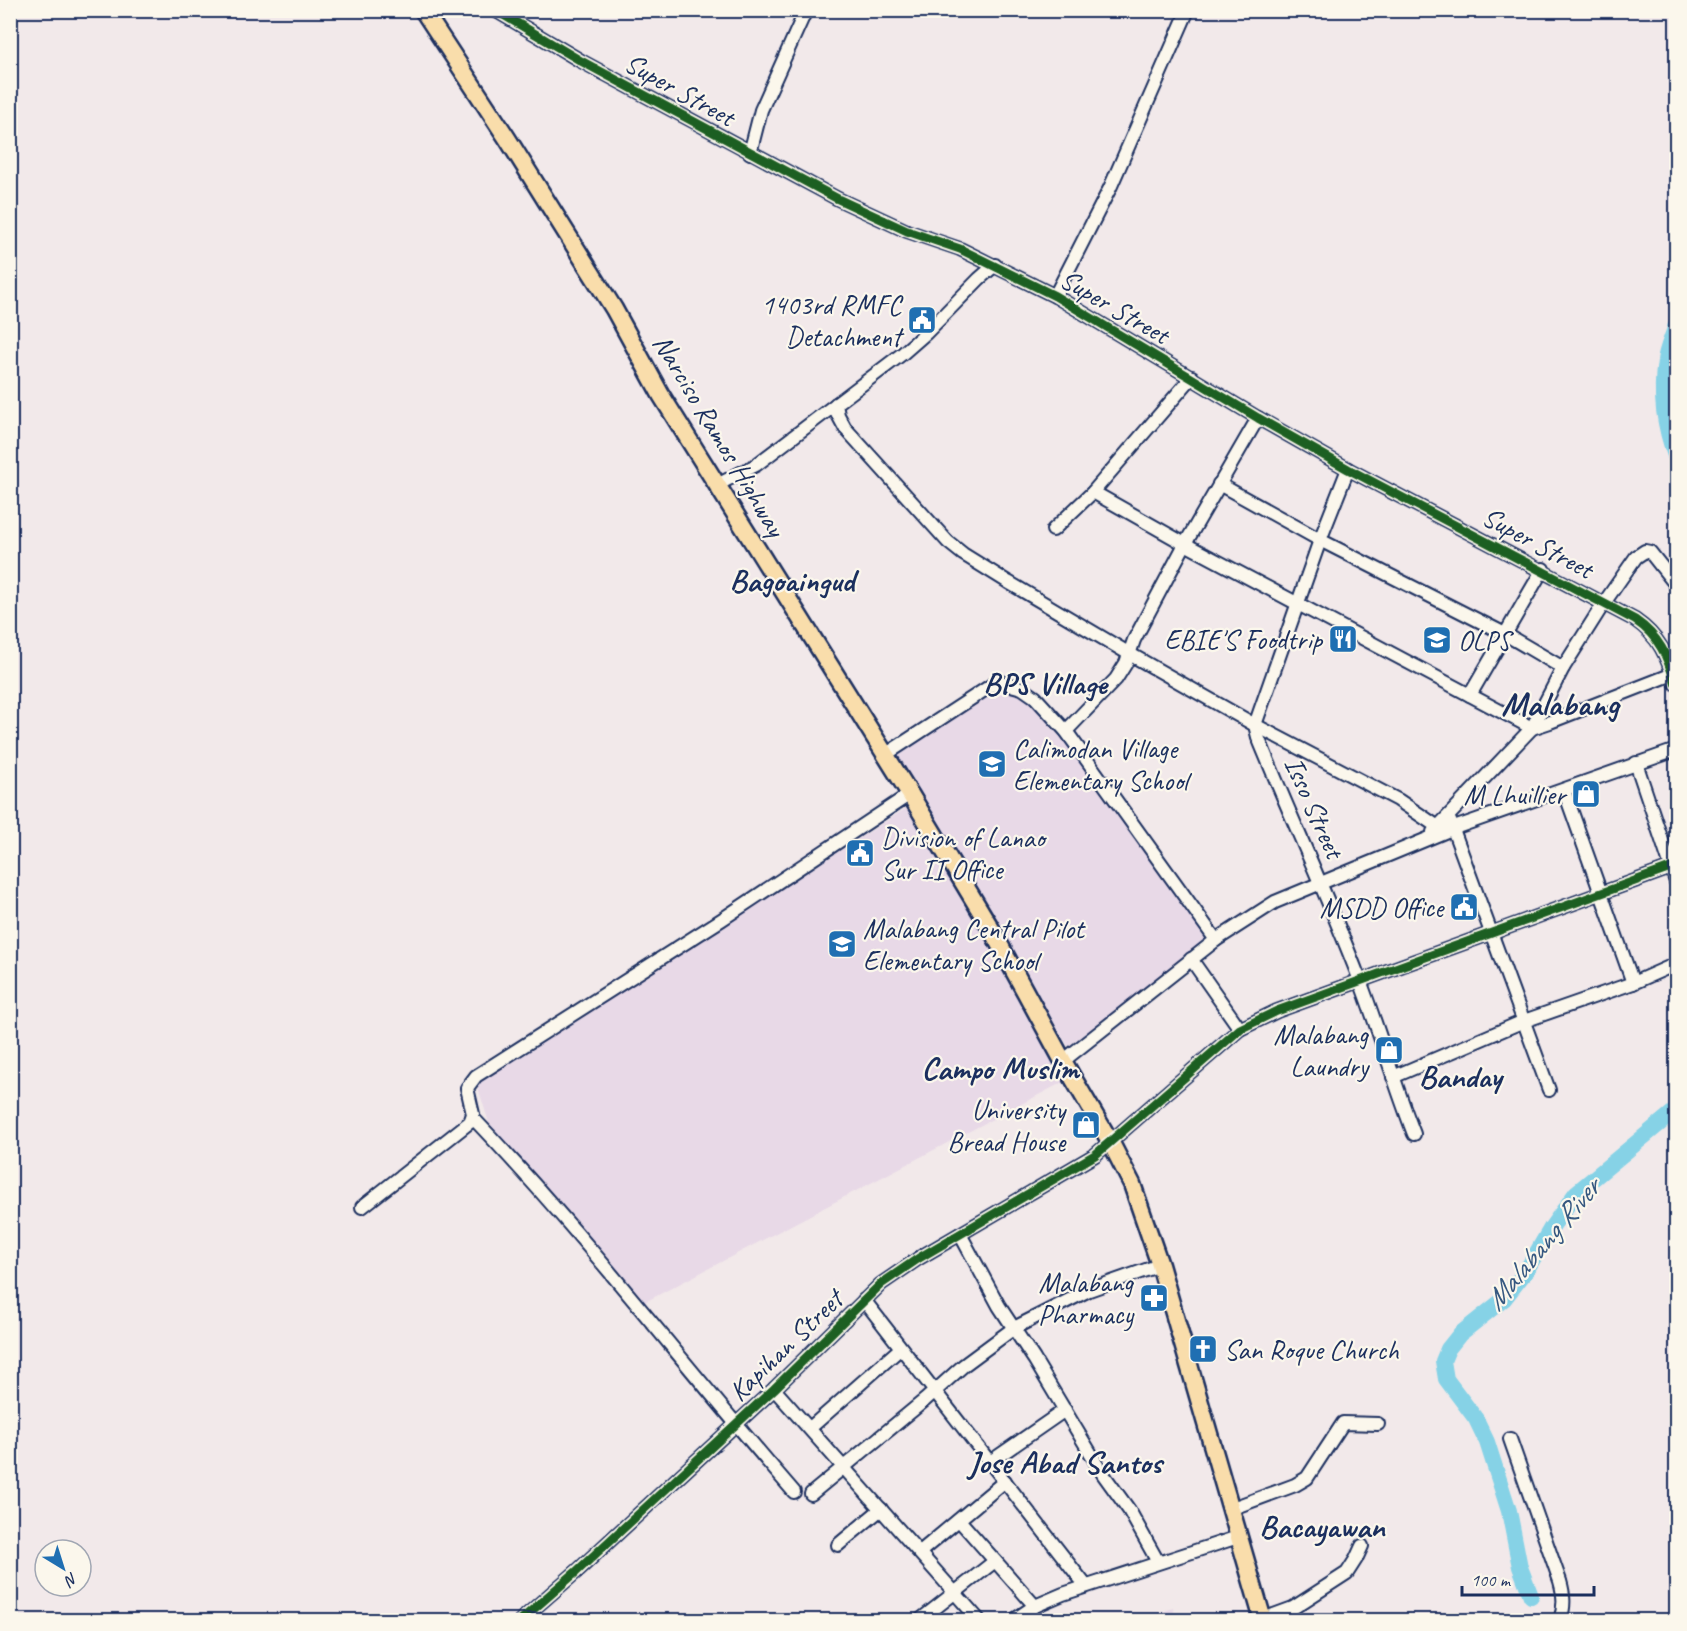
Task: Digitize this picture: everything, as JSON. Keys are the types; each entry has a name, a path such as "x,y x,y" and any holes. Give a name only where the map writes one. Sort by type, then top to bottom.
{"highway":[{"name":"Narciso Ramos Highway","path":"423,10 507,138 614,309 661,395 910,794 990,927 1063,1061 1111,1143 1132,1184 1160,1265 1263,1620"}],"street":[{"name":"Super Street","path":"495,10 581,61 838,199 897,227 960,249 1055,296 1258,418 1348,469 1604,603 1647,628 1661,644 1675,679"},
{"path":"750,153 761,110 806,10"},
{"path":"1055,296 1110,188 1188,10"},
{"path":"717,485 756,465 914,344 995,265"},
{"path":"1053,531 1093,492 1192,377"},
{"path":"836,404 838,415 845,428 948,542 963,554 1128,653 1255,725 1398,800 1438,827"},
{"path":"1066,730 1116,679 1126,663 1128,653 1185,544 1258,418"},
{"path":"1255,725 1320,540 1348,469"},
{"path":"1219,484 1320,540 1505,634 1563,668"},
{"path":"1093,492 1185,544 1532,728 1675,679"},
{"path":"1063,1061 1216,940 1275,903 1426,840 1451,823 1532,728 1563,668 1636,557 1645,551 1650,552 1677,585"},
{"path":"1470,695 1543,570"},
{"path":"885,755 992,685 1000,682 1022,688 1035,696 1066,730 1216,940"},
{"name":"Isso Street","path":"1255,725 1262,748 1321,883 1360,980 1414,1134"},
{"path":"1426,840 1438,827 1564,790 1677,750"},
{"path":"1636,764 1674,867 1677,882"},
{"path":"1564,790 1633,983"},
{"path":"794,1492 609,1270 473,1118 467,1088 476,1076 721,920 910,794"},
{"path":"1451,823 1549,1089"},
{"name":"Kapihan Street","path":"521,1620 601,1550 774,1389 864,1300 898,1272 1082,1164 1111,1143 1240,1029 1277,1011 1360,980 1674,867"},
{"path":"1191,959 1240,1029"},
{"path":"1393,1077 1524,1021 1633,983 1677,964"},
{"path":"362,1207 473,1118"},
{"path":"960,1234 988,1287 1102,1474 1132,1516 1158,1562"},
{"path":"811,1494 936,1391 964,1365 1014,1328 1081,1293 1160,1265"},
{"path":"864,1300 1086,1586"},
{"path":"810,1428 901,1348"},
{"path":"774,1389 979,1620"},
{"path":"990,1462 1065,1410"},
{"path":"1230,1509 1290,1487 1306,1478 1343,1423 1378,1424"},
{"path":"1510,1439 1560,1581 1564,1596 1564,1610 1560,1620"},
{"path":"920,1552 1005,1481"},
{"path":"838,1545 881,1509"},
{"path":"959,1520 1035,1606"},
{"path":"1014,1620 1035,1606 1086,1586 1238,1538"},
{"path":"1263,1620 1286,1611 1340,1578 1351,1568 1362,1546"},
{"path":"920,1620 995,1561"}],"shaded area":[{"path":"994,687 1022,691 1049,716 1210,940 1068,1046 960,862 892,754"},
{"name":"Malabang Central Pilot Elementary School","path":"908,807 1067,1080 643,1303 489,1123 477,1084"},
{"path":"1173,1608 1177,1620 1140,1620"}],"waterway":[{"name":"Malabang River","path":"1676,325 1666,356 1663,386 1666,422 1676,458"},
{"name":"Malabang River","path":"1531,1596 1520,1567 1509,1511 1487,1442 1476,1419 1446,1379 1443,1361 1448,1349 1460,1334 1504,1299 1526,1271 1551,1228 1576,1193 1676,1110"}],"cycle path":[{"path":"495,10 581,61 838,199 907,231 960,249 1055,296 1258,418 1348,469 1635,620 1657,640 1676,684"},
{"path":"521,1620 774,1389 881,1284 919,1258 1095,1155 1240,1029 1277,1011 1676,866"}],"place":[{"name":"1403rd RMFC Detachment","path":"922,320"},
{"name":"EBIE'S Foodtrip","path":"1343,639"},
{"name":"OLPS","path":"1437,640"},
{"name":"Calimodan Village Elementary School","path":"992,764"},
{"name":"M Lhuillier","path":"1586,794"},
{"name":"Division of Lanao Sur II Office","path":"860,853"},
{"name":"MSDD Office","path":"1464,907"},
{"name":"Malabang Central Pilot Elementary School","path":"842,944"},
{"name":"Malabang Laundry","path":"1389,1050"},
{"name":"University Bread House","path":"1086,1125"},
{"name":"Malabang Pharmacy","path":"1154,1298"},
{"name":"San Roque Church","path":"1203,1349"}],"district":[{"name":"Bagoaingud","path":"792,580"},
{"name":"BPS Village","path":"1045,683"},
{"name":"Malabang","path":"1560,703"},
{"name":"Campo Muslim","path":"1000,1068"},
{"name":"Banday","path":"1460,1076"},
{"name":"Jose Abad Santos","path":"1065,1462"},
{"name":"Bacayawan","path":"1322,1526"}]}
